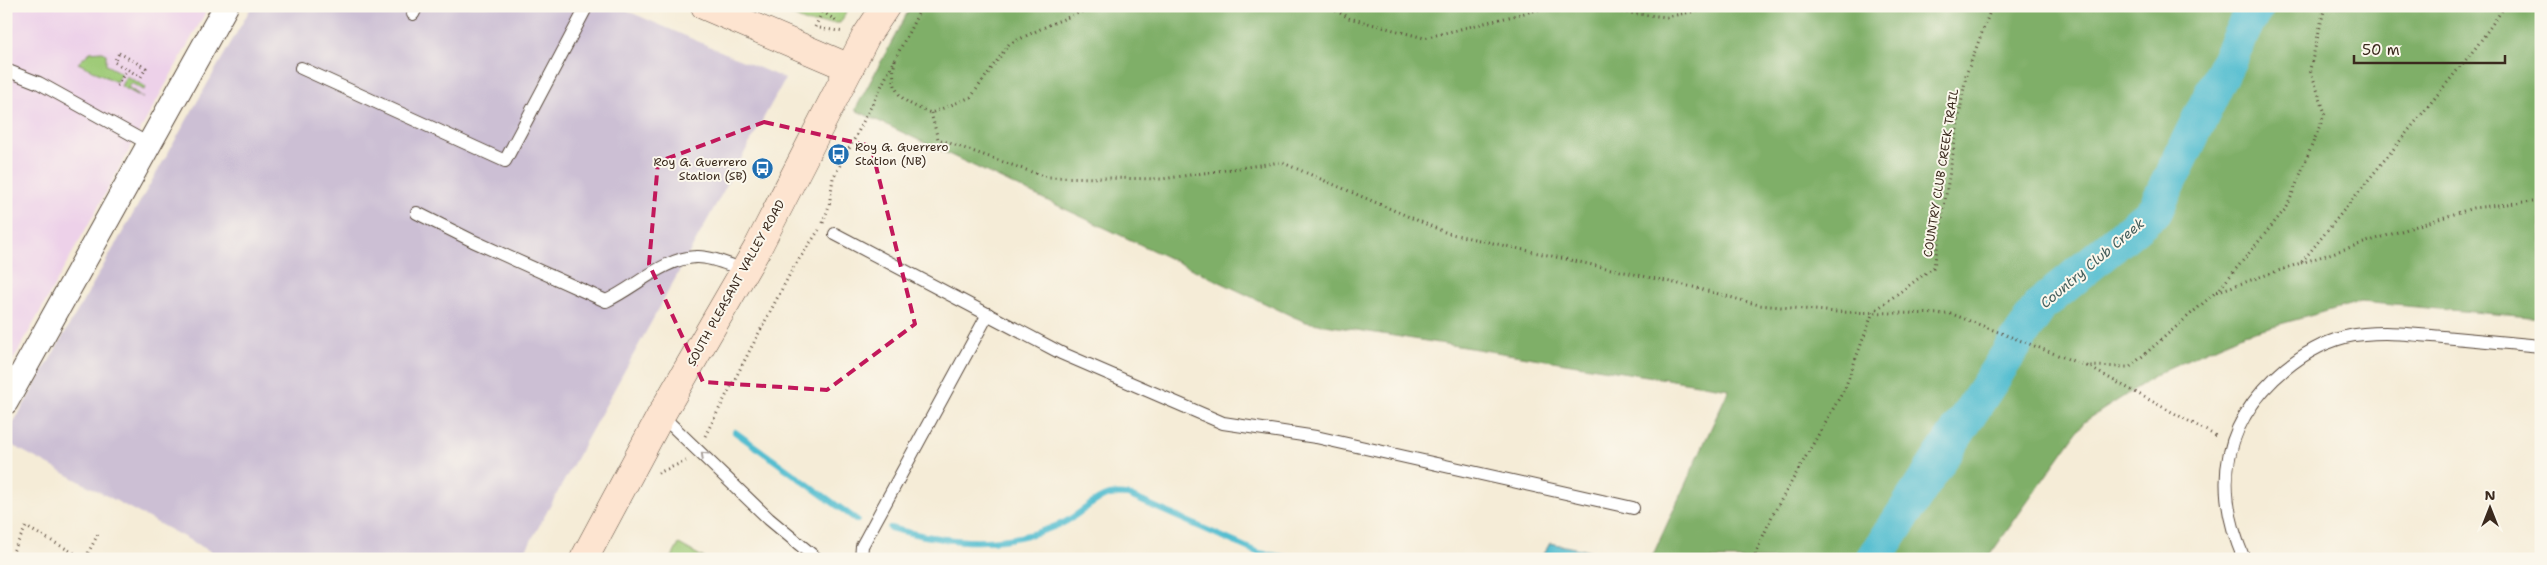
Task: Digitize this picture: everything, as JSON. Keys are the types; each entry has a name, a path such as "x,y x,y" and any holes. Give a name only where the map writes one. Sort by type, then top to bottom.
{"main road":[{"path":"704,6 850,68"},
{"name":"SOUTH PLEASANT VALLEY ROAD","path":"584,559 661,415 746,270 866,36 886,6"}],"street":[{"path":"6,402 226,6"}],"lane":[{"path":"301,68 505,162 586,6"},
{"path":"6,70 39,83 149,144"},
{"path":"417,213 472,241 606,301 627,291 669,262 697,256 746,270"},
{"path":"835,234 1061,353 1223,423 1316,437 1634,508"},
{"path":"861,559 862,546 988,314"},
{"path":"2244,559 2235,539 2228,509 2226,484 2231,444 2244,414 2264,390 2289,365 2317,348 2344,337 2368,334 2406,334 2541,346"},
{"path":"661,415 769,519 817,559"}],"path":[{"path":"814,6 838,22"},
{"path":"815,27 825,6"},
{"path":"698,449 792,268 826,217 833,178 922,6"},
{"path":"896,54 894,71 898,92 906,104 931,113 971,97 1009,44 1051,24 1096,6"},
{"path":"1327,6 1349,18 1424,38 1553,6"},
{"path":"1562,6 1667,17 1719,6"},
{"name":"COUNTRY CLUB CREEK TRAIL","path":"1873,312 1934,267 1966,75 1992,6"},
{"path":"2086,366 2130,368 2216,292 2287,207 2325,113 2310,70 2325,6"},
{"path":"2300,263 2477,46 2505,6"},
{"path":"119,53 146,68 141,77 127,69 114,62 119,53"},
{"path":"117,86 127,69"},
{"path":"931,113 938,139 1046,177 1162,179 1281,162 1447,233 1693,286 1759,305 1837,312 1952,314 2086,366 2231,444"},
{"path":"2216,292 2473,208 2541,200"},
{"path":"1754,559 1772,516 1845,388 1873,312"},
{"path":"9,559 26,527 85,559 98,534"}],"highlighted area":[{"path":"764,122 871,146 915,324 827,390 703,382 649,264 658,162"}],"shaded area":[{"path":"6,6 209,6 6,373"},
{"path":"252,6 616,6 785,79 521,559 225,559 6,442 6,436"}],"green space":[{"path":"770,6 850,6 840,23 809,23"},
{"path":"911,6 2541,6 2541,318 2360,302 2244,334 2166,369 2084,422 1987,559 1651,559 1729,389 1306,322 1294,317 855,110"},
{"path":"101,51 106,54 106,65 121,73 116,82 78,63 90,52"},
{"path":"126,76 146,87 144,90 131,83 128,87 143,98 121,86"},
{"path":"679,544 706,559 671,559"}],"water":[{"path":"1550,543 1594,552 1594,559 1541,559"}],"waterway":[{"name":"Country Club Creek","path":"1874,559 2040,306 2155,210 2248,20 2257,6"},
{"path":"735,432 857,520"},
{"path":"890,528 934,538 977,541 999,540 1020,537 1063,523 1103,497 1128,495 1259,553 1295,559"}],"place":[{"name":"Roy G. Guerrero Station (NB)","path":"839,154"},
{"name":"Roy G. Guerrero Station (SB)","path":"763,169"}]}
